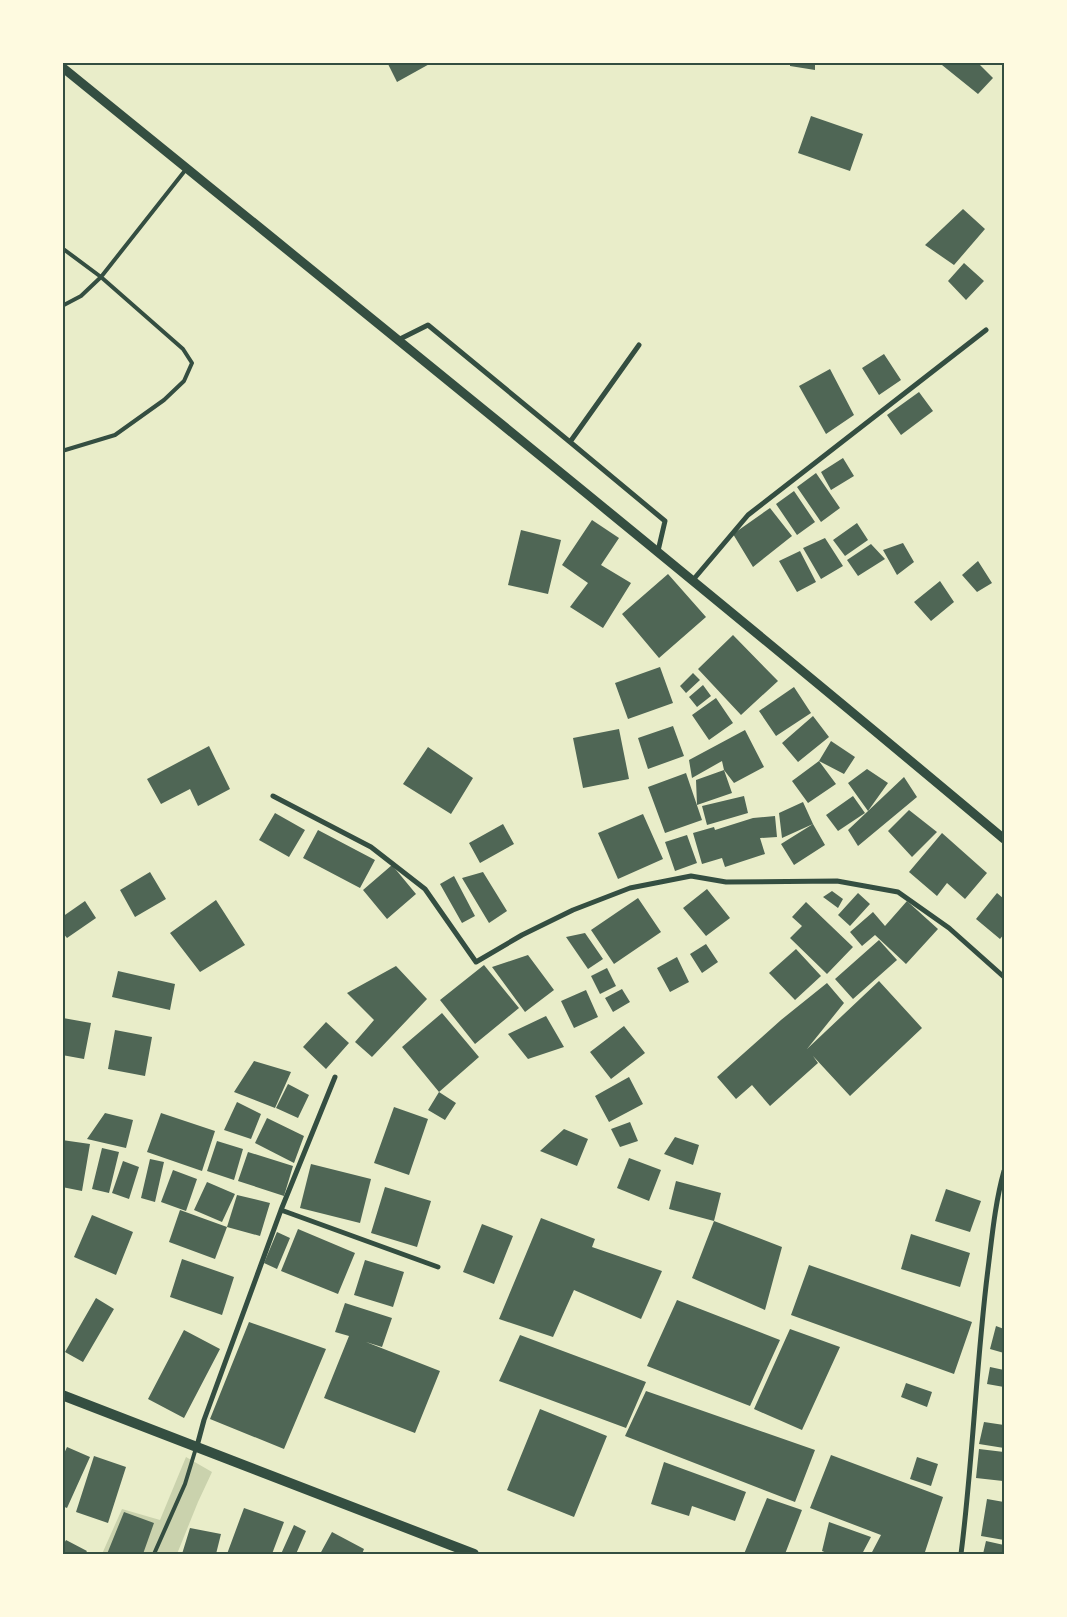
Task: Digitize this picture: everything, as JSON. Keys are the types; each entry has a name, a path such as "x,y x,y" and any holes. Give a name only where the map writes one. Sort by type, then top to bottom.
{"main road":[{"path":"62,1395 474,1554"}],"street":[{"path":"62,67 693,580 1004,839"},
{"path":"398,340 428,325 665,521 658,552"},
{"path":"693,580 748,515 986,330"},
{"path":"570,442 639,345"},
{"path":"272,796 371,847 425,889 476,962 522,935 573,910 630,888 691,876 726,882 837,881 898,892 949,928 1004,977"},
{"path":"197,1446 204,1420 281,1210 335,1077"},
{"path":"961,1554 967,1510 984,1304 1004,1171"},
{"path":"281,1210 438,1267"}],"lane":[{"path":"62,306 81,296 101,277 187,168"},
{"path":"62,248 101,277 183,349 192,363 184,381 164,400 115,434 62,450"},
{"path":"154,1554 185,1484 197,1446"}],"green space":[{"path":"186,1457 212,1472 177,1554 102,1554 122,1509 160,1520"}],"building":[{"path":"387,62 433,62 397,82"},
{"path":"790,62 815,62 815,70 790,66"},
{"path":"945,62 977,62 993,78 978,94 942,65"},
{"path":"811,116 863,134 850,171 798,153"},
{"path":"963,209 985,229 954,265 925,245"},
{"path":"964,263 984,281 966,300 948,281"},
{"path":"884,354 901,380 879,395 862,368"},
{"path":"830,369 854,415 826,434 799,386"},
{"path":"919,392 933,411 901,435 887,415"},
{"path":"843,458 854,476 831,490 821,472"},
{"path":"816,473 840,508 821,522 797,487"},
{"path":"794,491 815,522 797,535 776,504"},
{"path":"770,508 792,536 753,567 733,534"},
{"path":"592,520 619,538 601,565 631,583 603,628 570,607 588,583 562,565"},
{"path":"857,523 868,540 845,556 833,540"},
{"path":"521,530 561,540 548,594 508,585"},
{"path":"825,538 843,566 821,579 803,548"},
{"path":"903,543 914,562 897,575 883,550"},
{"path":"871,544 885,559 858,576 847,560"},
{"path":"800,551 816,582 797,592 779,561"},
{"path":"978,561 992,583 977,592 962,575"},
{"path":"668,574 706,617 659,658 622,614"},
{"path":"940,581 954,602 931,621 914,602"},
{"path":"733,635 778,681 741,715 698,669"},
{"path":"660,667 673,703 628,719 615,683"},
{"path":"693,673 700,680 686,693 680,686"},
{"path":"703,685 711,696 697,707 689,697"},
{"path":"794,687 811,713 776,736 759,711"},
{"path":"716,698 733,723 709,740 692,715"},
{"path":"813,716 829,737 798,762 782,743"},
{"path":"673,726 684,756 648,769 638,738"},
{"path":"619,729 629,779 583,788 573,738"},
{"path":"745,730 764,767 734,783 724,770 722,761 692,778 689,760"},
{"path":"831,741 855,757 844,774 819,761"},
{"path":"209,746 230,789 198,806 190,789 161,804 147,779"},
{"path":"428,747 473,778 451,814 403,784"},
{"path":"819,761 836,784 808,803 792,781"},
{"path":"867,769 888,783 868,811 848,783"},
{"path":"724,770 732,793 697,805 696,780"},
{"path":"686,773 702,820 665,833 648,787"},
{"path":"904,777 917,797 858,846 848,830"},
{"path":"744,796 748,813 707,825 702,806"},
{"path":"853,796 865,813 838,831 826,815"},
{"path":"803,802 813,824 782,838 779,813"},
{"path":"909,810 937,832 912,857 888,831"},
{"path":"275,813 305,830 289,857 259,840"},
{"path":"643,814 663,859 618,879 598,833"},
{"path":"775,816 777,837 760,838 765,854 725,867 722,858 702,864 693,833 714,827 715,830 753,818"},
{"path":"503,824 514,844 480,863 469,843"},
{"path":"813,824 825,845 794,865 781,844"},
{"path":"318,830 375,860 360,888 303,858"},
{"path":"942,833 987,873 965,899 947,883 937,896 909,872"},
{"path":"687,835 697,863 675,871 665,842"},
{"path":"392,865 416,894 387,919 363,890"},
{"path":"150,872 166,899 135,917 120,890"},
{"path":"483,872 507,911 489,923 462,878"},
{"path":"454,876 475,916 462,923 440,884"},
{"path":"707,889 730,918 706,936 683,908"},
{"path":"832,891 843,899 838,908 823,897"},
{"path":"858,893 870,904 850,926 838,915"},
{"path":"997,893 1004,899 1004,934 1000,939 976,919"},
{"path":"638,898 661,932 614,964 591,930"},
{"path":"216,900 245,945 200,972 170,933"},
{"path":"85,901 96,918 67,938 62,932 62,917"},
{"path":"907,901 938,929 906,964 875,935 862,946 850,932 873,912 885,926"},
{"path":"806,902 853,947 827,974 790,938 802,926 792,917"},
{"path":"585,933 603,959 588,969 566,937"},
{"path":"879,940 897,960 853,999 835,979"},
{"path":"706,944 718,962 702,973 690,954"},
{"path":"796,949 821,976 795,1000 769,973"},
{"path":"528,955 554,990 525,1012 492,967"},
{"path":"677,957 689,982 670,992 657,968"},
{"path":"484,965 519,1008 475,1044 440,1000"},
{"path":"396,966 427,999 372,1057 355,1042 374,1020 347,993"},
{"path":"607,968 616,986 600,994 591,976"},
{"path":"118,971 175,984 170,1010 112,997"},
{"path":"879,981 922,1028 850,1096 813,1056 818,1063 770,1106 752,1085 736,1099 717,1077 781,1020 827,983 844,1003 807,1049"},
{"path":"622,989 630,1002 613,1012 605,998"},
{"path":"586,990 598,1017 574,1028 561,1001"},
{"path":"442,1013 479,1057 439,1092 402,1047"},
{"path":"546,1016 564,1047 528,1059 508,1034"},
{"path":"63,1018 91,1023 84,1059 62,1055"},
{"path":"326,1022 349,1043 326,1069 303,1047"},
{"path":"624,1026 645,1053 611,1079 590,1052"},
{"path":"115,1030 152,1037 145,1076 108,1069"},
{"path":"254,1061 291,1072 275,1108 234,1092"},
{"path":"629,1077 643,1104 609,1122 595,1096"},
{"path":"288,1084 309,1095 298,1118 276,1108"},
{"path":"439,1092 456,1103 445,1120 428,1110"},
{"path":"237,1102 261,1114 251,1139 224,1130"},
{"path":"394,1107 428,1119 409,1175 374,1163"},
{"path":"105,1113 133,1120 126,1148 87,1139"},
{"path":"161,1113 215,1131 202,1171 147,1152"},
{"path":"267,1118 304,1136 294,1163 255,1143"},
{"path":"630,1122 638,1141 620,1147 611,1129"},
{"path":"564,1129 588,1139 577,1166 540,1151"},
{"path":"675,1137 699,1145 693,1165 664,1154"},
{"path":"62,1140 90,1144 82,1191 62,1187"},
{"path":"217,1141 243,1149 234,1180 207,1171"},
{"path":"102,1148 119,1152 109,1193 92,1189"},
{"path":"248,1152 293,1166 284,1196 238,1181"},
{"path":"629,1158 661,1170 649,1201 617,1188"},
{"path":"150,1159 164,1162 155,1202 141,1198"},
{"path":"123,1161 139,1167 129,1199 112,1193"},
{"path":"311,1164 371,1179 360,1223 300,1208"},
{"path":"173,1170 197,1179 186,1211 161,1202"},
{"path":"676,1181 721,1193 714,1221 669,1209"},
{"path":"207,1182 235,1194 222,1222 194,1210"},
{"path":"385,1187 431,1201 417,1247 371,1233"},
{"path":"946,1189 981,1201 970,1232 935,1221"},
{"path":"237,1195 270,1203 260,1236 227,1227"},
{"path":"180,1210 227,1227 215,1259 169,1242"},
{"path":"92,1215 133,1232 116,1275 74,1257"},
{"path":"541,1218 595,1239 592,1247 662,1271 641,1319 574,1290 553,1337 499,1319"},
{"path":"714,1221 782,1247 765,1310 692,1278"},
{"path":"482,1224 513,1236 494,1284 463,1272"},
{"path":"298,1229 355,1253 338,1294 281,1271"},
{"path":"277,1232 290,1238 277,1269 264,1263"},
{"path":"911,1234 970,1253 960,1287 901,1269"},
{"path":"182,1259 234,1277 222,1315 170,1297"},
{"path":"365,1260 404,1272 393,1307 354,1295"},
{"path":"809,1265 972,1322 954,1374 791,1315"},
{"path":"96,1298 114,1309 83,1362 65,1352"},
{"path":"677,1300 780,1340 750,1406 647,1366"},
{"path":"345,1303 392,1318 382,1347 366,1342 440,1371 415,1433 324,1398 349,1336 335,1332"},
{"path":"249,1322 326,1349 284,1449 210,1419"},
{"path":"996,1326 1004,1329 1004,1353 990,1349"},
{"path":"790,1329 840,1347 802,1430 754,1409"},
{"path":"184,1330 220,1349 184,1418 148,1399"},
{"path":"520,1335 646,1382 626,1428 499,1381"},
{"path":"990,1367 1004,1370 1004,1387 987,1384"},
{"path":"906,1383 932,1392 927,1407 901,1397"},
{"path":"646,1391 815,1450 795,1502 625,1436"},
{"path":"540,1409 607,1436 574,1517 507,1490"},
{"path":"984,1422 1004,1425 1004,1448 979,1444"},
{"path":"67,1447 90,1457 67,1508 62,1506 62,1458"},
{"path":"979,1449 1004,1452 1003,1481 976,1478"},
{"path":"831,1455 943,1497 925,1552 930,1554 871,1554 881,1535 810,1508"},
{"path":"94,1456 126,1467 108,1523 76,1512"},
{"path":"917,1457 938,1464 931,1486 910,1479"},
{"path":"664,1462 746,1492 735,1521 692,1506 689,1516 651,1504"},
{"path":"767,1498 802,1510 785,1554 744,1554"},
{"path":"987,1499 1004,1502 1004,1540 981,1536"},
{"path":"244,1508 284,1522 272,1554 227,1554"},
{"path":"124,1512 154,1523 143,1554 107,1554"},
{"path":"829,1522 871,1537 862,1554 829,1554 822,1551"},
{"path":"294,1525 306,1531 296,1554 281,1554"},
{"path":"190,1528 221,1534 216,1554 182,1554"},
{"path":"332,1532 364,1549 362,1554 320,1554"},
{"path":"66,1540 87,1551 85,1554 62,1554 62,1547"},
{"path":"986,1541 1004,1545 1004,1554 983,1554"}]}
